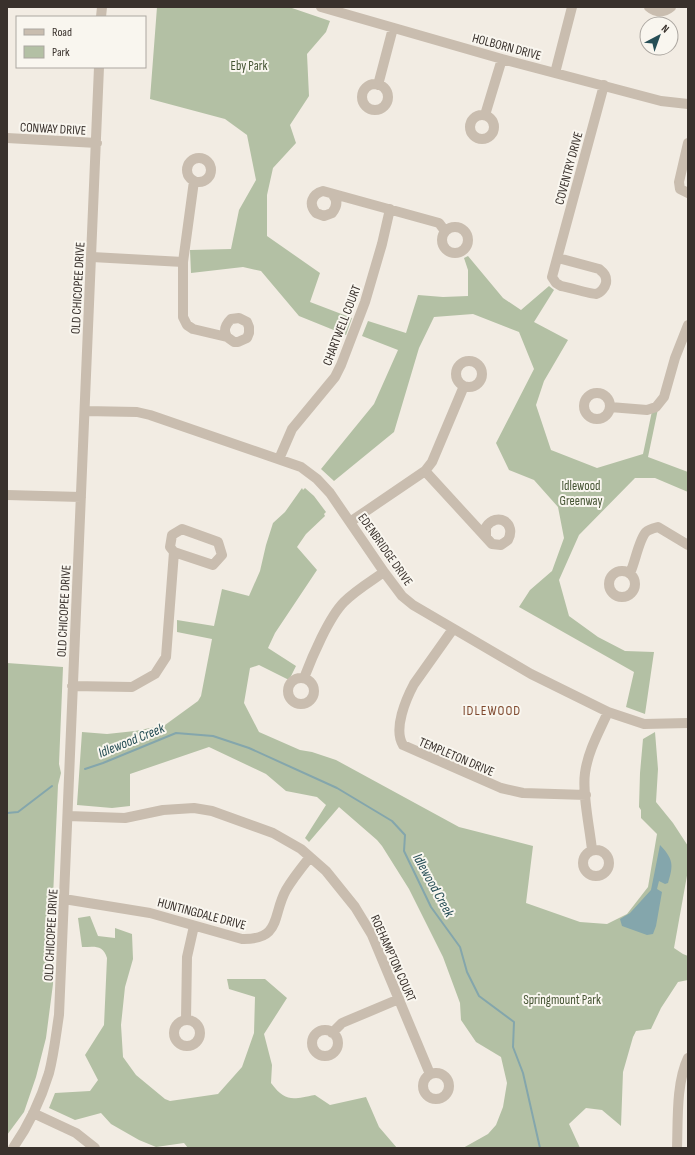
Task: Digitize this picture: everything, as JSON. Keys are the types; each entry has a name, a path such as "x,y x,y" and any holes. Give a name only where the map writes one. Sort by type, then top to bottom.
{"street":[{"name":"HOLBORN DRIVE","path":"321,7 502,59 661,100 688,104"},
{"path":"555,73 572,7"},
{"path":"650,7 658,12 663,12 671,7"},
{"path":"378,85 393,28"},
{"path":"485,115 502,59"},
{"name":"OLD CHICOPEE DRIVE","path":"14,1148 24,1133 34,1113 49,1072 59,1014 99,68"},
{"name":"COVENTRY DRIVE","path":"558,258 600,269 604,273 606,279 605,286 602,291 596,294 561,286 556,283 552,277 604,85"},
{"name":"CONWAY DRIVE","path":"7,138 97,143"},
{"path":"688,143 680,189 688,193"},
{"path":"194,181 183,262 183,317 187,325 193,329 227,337"},
{"path":"333,195 439,223 445,231"},
{"name":"CHARTWELL COURT","path":"279,459 292,429 335,377 341,365 365,302 382,244 390,209"},
{"path":"92,257 183,262"},
{"path":"610,407 647,410 656,406 664,397 675,358 688,325"},
{"path":"350,522 425,471 432,462 464,386"},
{"name":"EDENBRIDGE DRIVE","path":"85,411 137,412 150,414 301,467 317,478 330,493 384,572 402,596 413,605 531,674 608,712 644,724 688,723"},
{"path":"425,471 486,536"},
{"path":"7,495 81,498"},
{"path":"630,573 643,537 646,532 652,528 658,527 688,545"},
{"path":"72,686 132,687 155,674 166,657 174,552 170,547 172,535 182,529 218,542 222,555 213,565 174,552"},
{"path":"304,678 332,618 343,603 359,589 384,572"},
{"name":"TEMPLETON DRIVE","path":"453,629 414,684 410,692 405,704 399,734 402,745 501,788 523,793 586,795"},
{"path":"592,850 585,774 588,757 608,712"},
{"name":"ROEHAMPTON COURT","path":"68,816 125,818 163,810 194,808 212,811 273,833 302,849 326,871 355,907 372,935 430,1074"},
{"name":"HUNTINGDALE DRIVE","path":"64,899 150,913 242,939 252,939 262,937 270,931 275,923 286,890 310,857"},
{"path":"186,1020 187,956 194,926"},
{"path":"332,1033 342,1023 399,999"},
{"path":"677,1148 680,1091 684,1066 688,1058"},
{"path":"34,1113 76,1133 95,1148"}],"green space":[{"name":"Eby Park","path":"157,7 289,7 330,21 326,32 307,54 309,96 290,125 296,143 273,168 267,195 267,236 320,273 310,302 352,318 346,335 299,316 261,271 243,267 191,273 190,250 231,249 239,210 256,180 247,135 225,119 150,99"},
{"name":"Idlewood Greenway","path":"468,256 503,298 521,310 549,286 554,290 534,322 568,340 544,381 536,405 551,450 597,468 643,454 652,411 658,409 648,457 688,472 688,492 655,478 635,478 579,535 559,580 569,616 598,637 625,651 654,652 645,714 626,707 634,672 519,607 530,590 552,571 564,538 558,507 534,480 509,470 496,443 534,369 519,332 473,314 434,317 419,348 394,432 334,481 321,469 374,404 398,350 362,336 368,321 406,333 418,295 443,297 468,296 468,270 464,258"},
{"name":"Springmount Park","path":"302,488 303,490 305,488 314,496 326,512 324,514 325,516 306,534 297,547 317,570 275,633 268,648 296,666 289,680 259,665 250,668 244,703 259,732 300,750 312,752 336,760 459,827 533,846 526,903 580,922 607,924 627,914 648,887 657,834 641,818 641,810 639,807 640,773 643,739 655,732 658,769 656,802 673,823 688,846 688,870 674,948 688,956 688,980 678,982 661,1008 651,1029 636,1031 633,1037 623,1072 621,1126 602,1110 586,1108 569,1124 580,1148 463,1148 488,1134 496,1125 503,1107 507,1083 501,1057 476,1042 461,1020 460,1003 443,957 409,889 382,846 339,807 309,842 305,838 326,805 317,797 286,791 266,774 209,747 130,774 130,806 112,808 77,805 82,732 107,734 135,731 165,725 198,701 201,696 212,639 177,632 177,620 214,626 222,589 249,596 260,571 273,523 285,512"},
{"path":"7,663 63,667 59,764 61,773 58,785 53,897 55,908 53,984 46,1038 36,1077 24,1112 7,1135"},
{"path":"90,916 98,936 115,938 115,928 132,934 133,959 125,987 121,1025 123,1057 136,1075 165,1099 170,1101 218,1094 242,1067 254,1033 255,997 229,989 227,979 265,979 287,998 264,1034 272,1065 271,1083 281,1094 286,1097 301,1098 315,1095 330,1105 366,1097 379,1127 397,1148 188,1148 184,1143 156,1147 139,1140 111,1124 101,1113 75,1120 49,1108 55,1093 90,1091 98,1080 85,1055 104,1025 107,958 103,950 98,947 82,947 78,918"}],"water":[{"path":"660,845 668,854 672,866 668,883 665,884 659,881 657,889 662,892 656,926 653,934 647,935 622,926 620,919 630,913 651,890"}],"waterway":[{"name":"Idlewood Creek","path":"85,769 176,733 213,736 249,748 337,788 392,821 405,835 404,851 431,907 460,947 467,972 479,996 514,1022 513,1047 523,1073 540,1148"},
{"name":"Idlewood Creek","path":"7,813 18,812 52,786"}],"district":[{"name":"IDLEWOOD","path":"492,710"}]}
